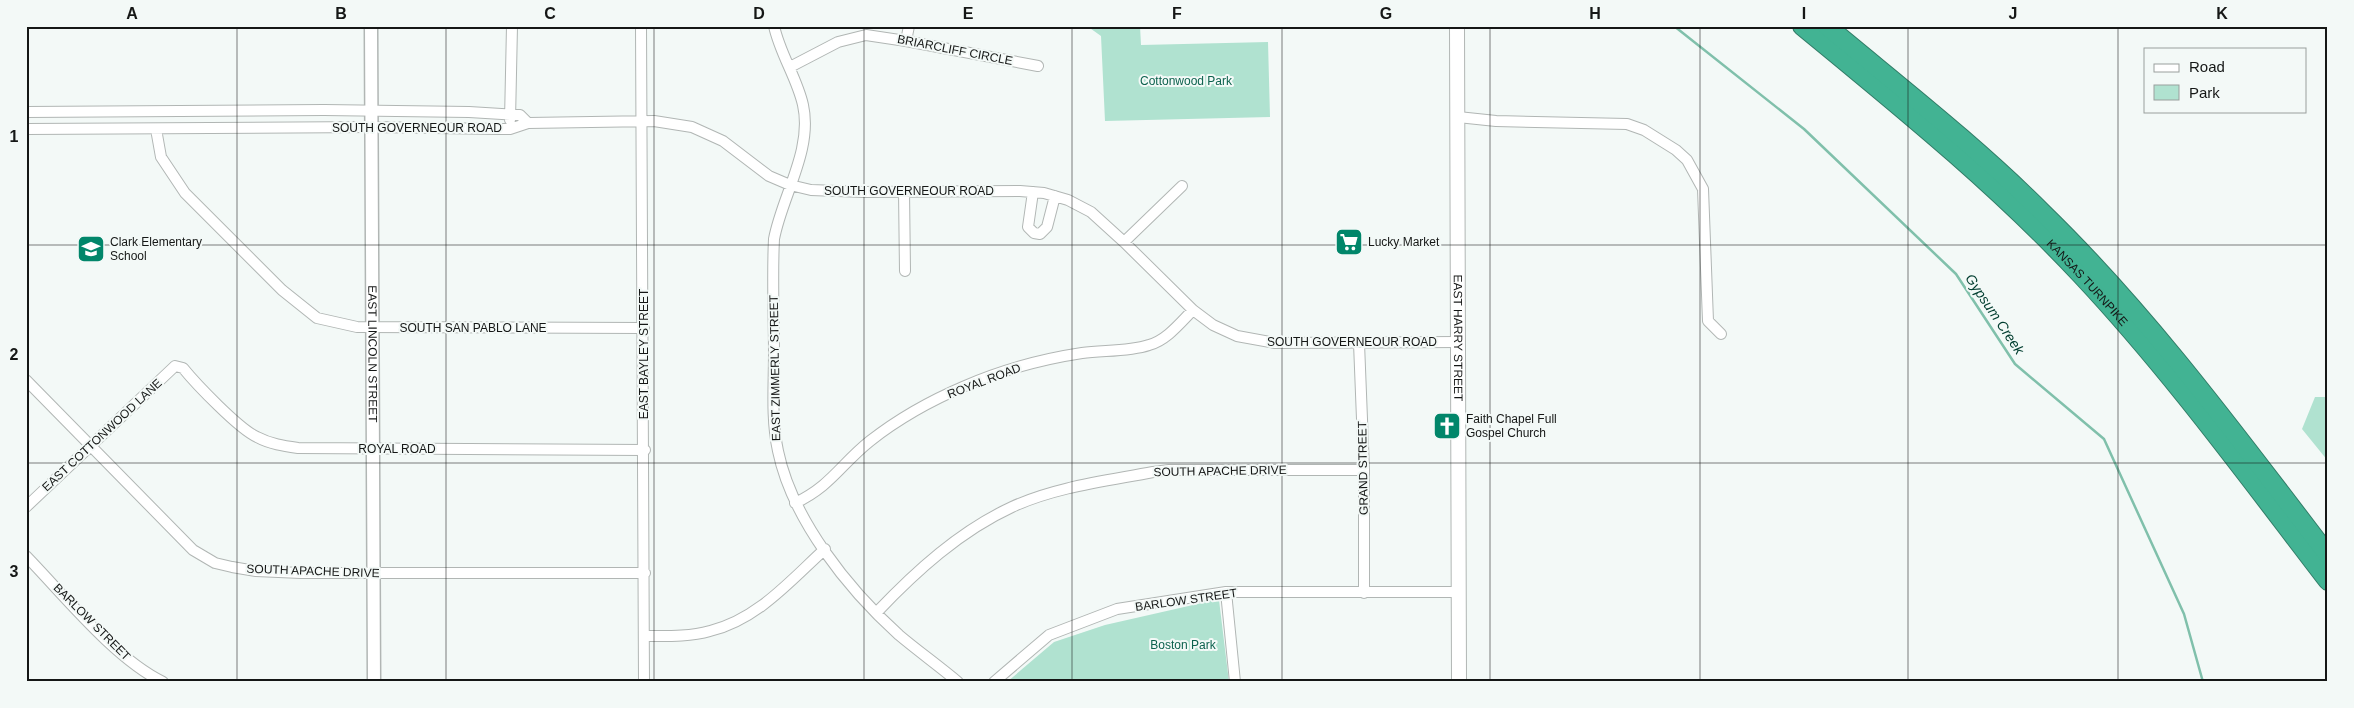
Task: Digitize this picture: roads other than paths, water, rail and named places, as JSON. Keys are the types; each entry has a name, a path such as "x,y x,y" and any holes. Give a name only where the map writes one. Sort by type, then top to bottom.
{"highway":[{"name":"KANSAS TURNPIKE","path":"1802,26 1974,171 2080,274 2158,364 2328,582"},
{"name":"KANSAS TURNPIKE","path":"1828,26 1998,170 2086,256 2194,380 2328,555"}],"main road":[{"name":"EAST HARRY STREET","path":"1457,26 1459,682"}],"street":[{"name":"EAST LINCOLN STREET","path":"371,26 374,682"},
{"path":"510,128 512,26"},
{"name":"EAST BAYLEY STREET","path":"641,26 645,450 644,682"},
{"name":"EAST ZIMMERLY STREET","path":"774,26 800,91 805,121 804,136 774,239 774,408 778,451 795,503 842,573 900,636 958,682"},
{"path":"906,40 909,26"},
{"name":"BRIARCLIFF CIRCLE","path":"790,67 820,50 851,38 878,36 1038,66"},
{"name":"SOUTH GOVERNEOUR ROAD","path":"26,112 324,110 468,112 520,115 528,123"},
{"path":"1458,117 1496,121 1627,124 1644,130 1676,150 1687,160 1702,189 1708,321 1721,334"},
{"name":"SOUTH GOVERNEOUR ROAD","path":"26,129 510,128 528,123 643,121 679,125 712,135 736,150 762,171 790,185 823,192 1033,192 1055,196 1090,212 1124,242 1193,310 1224,330 1250,339 1275,343 1458,342"},
{"name":"SOUTH SAN PABLO LANE","path":"156,129 161,158 185,192 282,290 317,318 357,327 644,328"},
{"path":"1124,242 1182,186"},
{"path":"904,192 905,271"},
{"path":"1033,192 1028,227 1030,231 1040,234 1047,227 1055,196"},
{"name":"ROYAL ROAD","path":"795,503 823,487 858,452 886,429 964,386 1004,370 1035,362 1149,345 1169,335 1193,310"},
{"name":"GRAND STREET","path":"1360,343 1364,470 1364,593"},
{"name":"EAST COTTONWOOD LANE","path":"26,507 175,366 179,367"},
{"name":"ROYAL ROAD","path":"179,367 183,368 194,382 255,437 275,445 298,448 645,450"},
{"name":"SOUTH APACHE DRIVE","path":"26,380 181,539 215,563 256,571 645,573"},
{"name":"SOUTH APACHE DRIVE","path":"877,612 928,563 970,531 1012,506 1043,496 1153,472 1364,470"},
{"path":"644,636 695,634 725,626 742,618 776,594 825,548"},
{"name":"BARLOW STREET","path":"26,556 113,647 151,676 164,682"},
{"path":"1226,592 1235,682"},
{"name":"BARLOW STREET","path":"994,682 1049,635 1117,610 1226,592 1459,592"}],"waterway":[{"name":"Gypsum Creek","path":"1674,26 1804,129 1956,274 2015,364 2104,439 2184,614 2203,682"}],"place":[{"name":"Lucky Market","path":"1349,242"},
{"name":"Clark Elementary School","path":"91,249"},
{"name":"Faith Chapel Full Gospel Church","path":"1447,426"}],"park label":[{"name":"Cottonwood Park","path":"1186,81"},
{"name":"Boston Park","path":"1183,645"}]}
